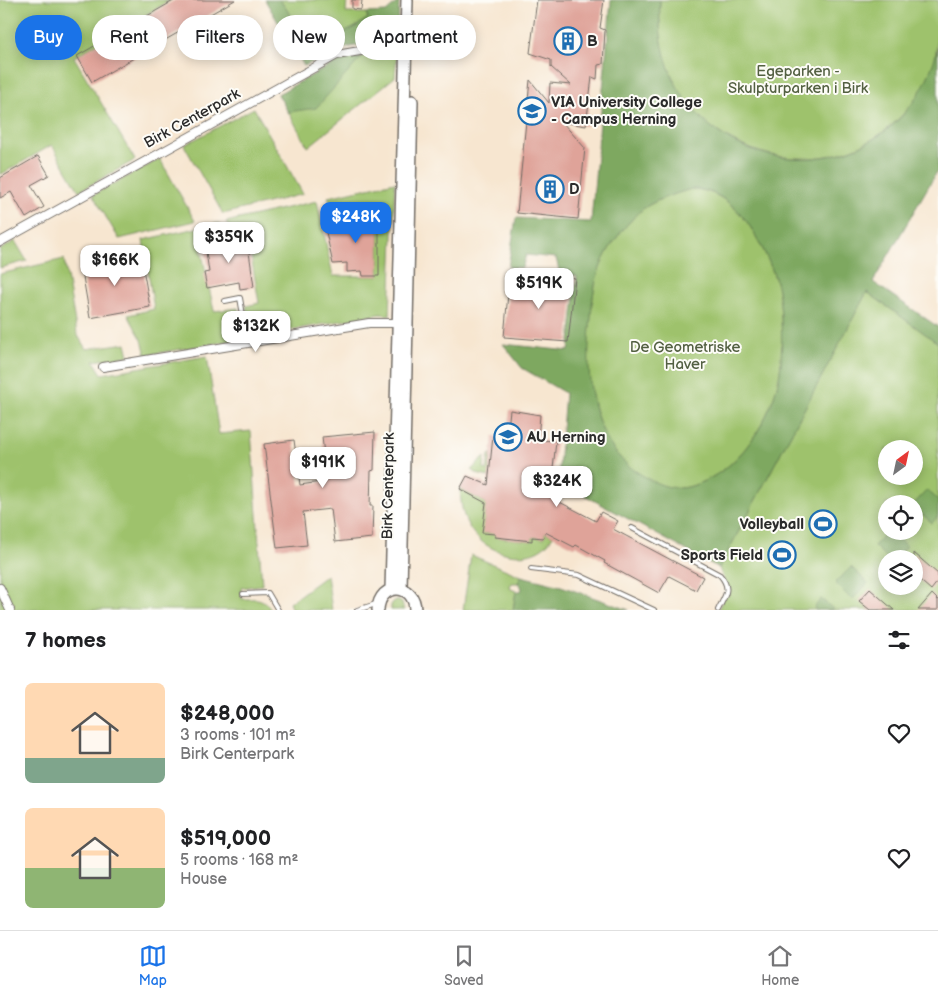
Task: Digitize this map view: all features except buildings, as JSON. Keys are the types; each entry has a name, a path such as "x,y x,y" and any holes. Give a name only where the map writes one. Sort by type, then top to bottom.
{"street":[{"name":"Birk Centerpark","path":"407,0 408,15"},
{"name":"Birk Centerpark","path":"413,15 415,0"},
{"name":"Birk Centerpark","path":"0,242 337,55 355,52"},
{"name":"Birk Centerpark","path":"396,589 410,60"},
{"path":"103,367 369,323 403,323"},
{"path":"0,588 10,610"},
{"path":"378,607 385,593 396,589 412,596 416,610"}],"lane":[{"path":"224,301 240,298 248,343"},
{"path":"632,528 720,575 726,582 727,590 718,610"},
{"path":"531,569 579,575 654,610"},
{"path":"243,594 268,593 278,610"},
{"path":"357,610 378,607"}],"green space":[{"path":"0,0 171,0 145,15 92,15 92,46 82,52 82,15 15,15 15,60 76,60 135,160 79,191 52,145 0,175"},
{"path":"265,0 280,0 291,15 274,15"},
{"path":"280,0 347,0 346,13 366,13 367,15 355,15 355,27 345,32 345,15 291,15"},
{"path":"611,0 660,0 667,61 692,108 731,140 778,157 828,156 875,138 913,102 938,47 938,170 873,282 938,327 938,343 867,292 719,568 558,481 565,393 522,368 503,344 569,351 577,276 560,274 556,258 526,255 522,268 508,267 516,218 591,222","holes":["691,189 718,195 740,213 751,228 768,260 775,278 780,303 782,329 781,363 779,380 766,416 745,449 718,474 691,486 674,488 657,483 637,472 621,458 608,442 599,423 593,402 590,381 589,338 596,280 603,261 616,239 632,219 656,201"]},
{"name":"Egeparken - Skulpturparken i Birk","path":"660,0 938,0 934,64 925,84 906,111 882,133 853,149 822,157 790,158 759,152 730,139 704,121 683,97 668,67 663,50 660,26"},
{"path":"399,1 399,15 367,15 366,13 386,12"},
{"path":"355,27 355,46 345,48 345,31"},
{"path":"355,57 355,60 396,60 395,77 308,147 278,94 340,60"},
{"path":"355,58 355,60 359,60 316,108 288,112 278,94 340,60"},
{"path":"300,60 317,60 304,66"},
{"path":"254,108 303,194 223,214 184,145"},
{"path":"160,159 195,221 119,239 93,195"},
{"path":"395,182 390,315 380,314 252,337 246,306 259,303 248,237 236,238 226,222 317,201 333,276 379,276 379,214 341,220 328,197"},
{"name":"De Geometriske Haver","path":"691,189 709,192 733,206 746,220 760,244 772,270 779,296 782,329 781,363 779,380 766,416 745,449 718,474 694,485 677,488 659,484 633,470 621,460 611,446 603,431 592,398 587,349 596,279 611,246 627,225 643,209 663,198"},
{"path":"219,223 227,239 200,244 214,311 238,308 242,339 146,355 142,340 128,315 154,309 143,240"},
{"path":"15,241 27,261 0,268 0,250"},
{"path":"64,259 77,334 86,349 126,343 129,356 94,361 102,374 207,356 219,434 251,431 262,585 241,588 242,599 262,600 271,610 0,610 0,274"},
{"path":"867,292 938,343 938,610 718,610 727,589 719,568"},
{"path":"491,453 489,477 471,470 485,457 484,469 487,470"},
{"path":"460,489 486,503 483,533 495,534 495,537 532,541 532,537 544,538 545,532 553,536 545,546 535,552 524,555 500,551 488,546 479,539 468,525 462,510"},
{"path":"927,490 938,500 938,516 932,523 923,515 922,495"},
{"path":"879,540 900,540 906,546 903,550 878,550 874,546"},
{"path":"471,555 521,576 518,583 512,583 510,586 511,589 516,591 513,610 463,610"},
{"path":"851,567 868,583 852,600 835,583"},
{"path":"327,575 332,610 292,610 289,603"},
{"path":"521,576 561,586 629,610 513,610 516,591 521,591 522,588 518,583"},
{"path":"821,599 833,610 816,610 814,608"},
{"path":"394,601 402,603 404,610 391,610 391,605"}],"place":[{"name":"B","path":"568,41"},
{"name":"VIA University College - Campus Herning","path":"532,111"},
{"name":"D","path":"550,189"},
{"name":"AU Herning","path":"508,437"},
{"name":"Volleyball","path":"823,524"},
{"name":"Sports Field","path":"782,555"}]}
